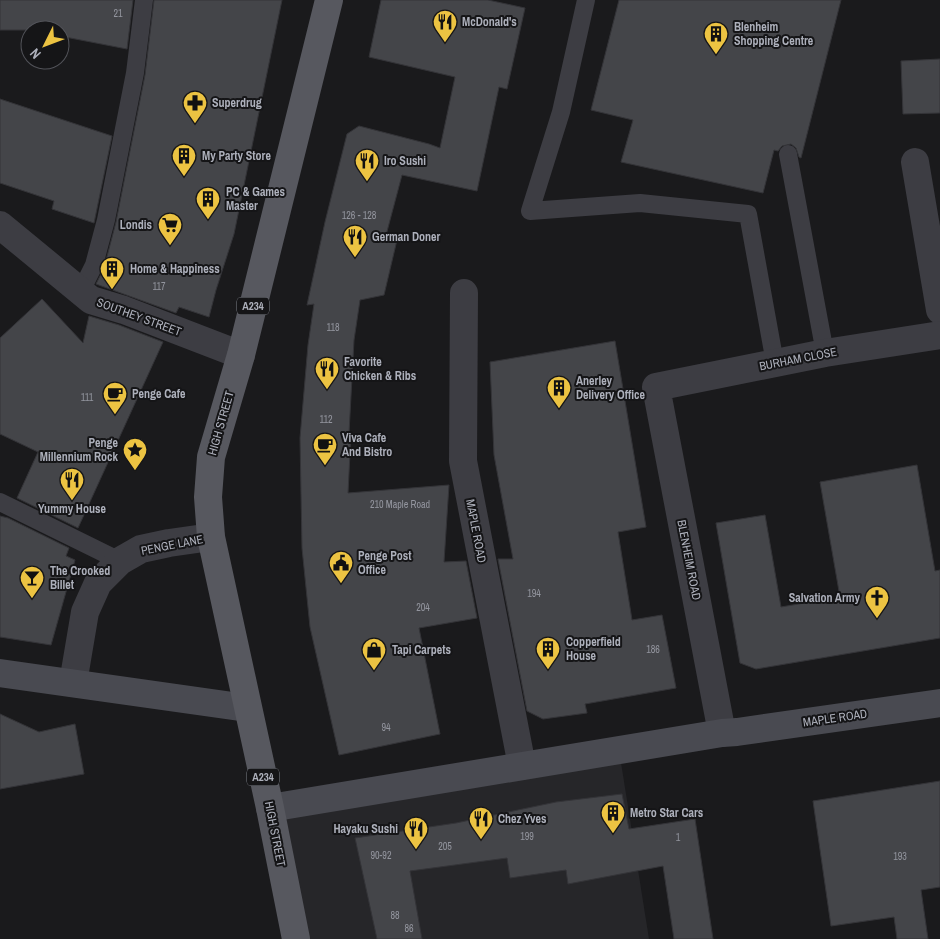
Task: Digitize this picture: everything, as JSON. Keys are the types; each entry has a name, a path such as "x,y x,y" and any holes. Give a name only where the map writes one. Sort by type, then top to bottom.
{"main road":[{"name":"HIGH STREET","path":"296,939 270,808 211,537 208,497 211,457 240,355 330,0"}],"street":[{"path":"915,162 940,310"},
{"name":"SOUTHEY STREET","path":"0,225 91,300 124,310 240,355"},
{"name":"MAPLE ROAD","path":"464,293 463,462 522,766"},
{"name":"BURHAM CLOSE","path":"656,387 775,362 940,335"},
{"name":"BLENHEIM ROAD","path":"656,387 722,732"},
{"name":"PENGE LANE","path":"73,683 85,612 98,583 120,561 141,549 211,537"},
{"path":"0,673 247,708"},
{"name":"MAPLE ROAD","path":"270,808 722,732 737,732 940,703"}],"lane":[{"path":"81,291 94,265 106,220 135,74 144,0"},
{"path":"586,0 561,112 530,211 640,203 748,214 775,362"},
{"path":"788,154 825,353"},
{"path":"0,502 120,561"}],"shaded area":[{"path":"619,750 649,939 295,939 270,808"}],"building":[{"path":"0,0 133,0 127,49 70,38 70,20 20,20 20,30 0,30"},
{"path":"154,0 282,0 234,234 209,317 179,307 176,313 96,284 104,268 116,222 145,75"},
{"path":"381,0 488,0 525,8 507,89 499,87 477,191 402,175 385,239 397,240 384,295 360,300 354,340 348,493 449,485 444,562 466,561 477,618 419,628 440,734 339,755 310,627 302,548 300,438 308,345 314,304 307,305 347,134 359,126 440,148 455,77 369,57"},
{"name":"Blenheim Shopping Centre","path":"619,0 841,0 801,158 796,148 791,144 782,146 778,151 774,150 763,193 621,162 633,120 591,110"},
{"path":"940,59 940,113 903,114 901,61"},
{"path":"0,99 112,136 94,223 52,209 54,201 0,183"},
{"path":"42,299 83,343 89,316 163,342 78,528 17,498 38,452 0,434 0,338"},
{"path":"615,341 646,527 618,532 632,620 662,615 676,688 585,704 587,713 543,719 527,711 498,559 513,559 494,455 490,362"},
{"path":"917,465 935,571 940,570 940,638 756,669 740,663 716,523 765,515 781,607 840,597 820,482"},
{"name":"The Crooked Billet","path":"0,516 8,518 69,548 66,556 75,560 51,645 0,637"},
{"path":"0,714 39,732 75,724 84,774 0,789"},
{"path":"940,781 940,887 921,890 928,939 897,939 894,917 831,926 813,801"},
{"path":"622,794 629,829 695,819 713,939 674,939 663,866 568,884 566,870 510,878 507,858 410,871 422,939 377,939 355,838 456,823 556,802"}],"place":[{"name":"McDonald's","path":"445,43"},
{"name":"Blenheim Shopping Centre","path":"716,55"},
{"name":"Superdrug","path":"195,124"},
{"name":"My Party Store","path":"184,177"},
{"name":"Iro Sushi","path":"367,182"},
{"name":"PC & Games Master","path":"208,220"},
{"name":"Londis","path":"170,246"},
{"name":"German Doner","path":"355,258"},
{"name":"Home & Happiness","path":"112,290"},
{"name":"Favorite Chicken & Ribs","path":"327,390"},
{"name":"Anerley Delivery Office","path":"559,409"},
{"name":"Penge Cafe","path":"115,415"},
{"name":"Viva Cafe And Bistro","path":"325,466"},
{"name":"Penge Millennium Rock","path":"135,471"},
{"name":"Yummy House","path":"72,501"},
{"name":"Penge Post Office","path":"341,584"},
{"name":"The Crooked Billet","path":"32,599"},
{"name":"Salvation Army","path":"877,619"},
{"name":"Copperfield House","path":"548,670"},
{"name":"Tapi Carpets","path":"374,671"},
{"name":"Metro Star Cars","path":"613,834"},
{"name":"Chez Yves","path":"481,840"},
{"name":"Hayaku Sushi","path":"416,850"}]}
